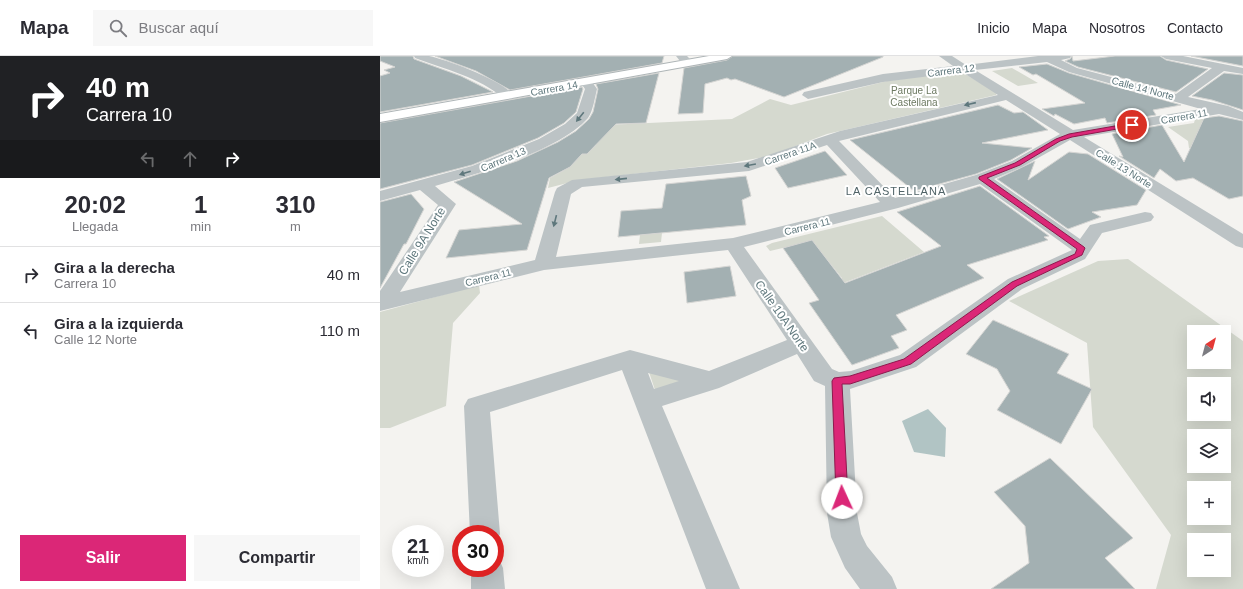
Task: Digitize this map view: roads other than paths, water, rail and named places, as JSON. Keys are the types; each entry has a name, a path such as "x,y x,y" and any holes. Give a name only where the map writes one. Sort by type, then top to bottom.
{"main road":[{"name":"Carrera 14","path":"380,118 683,58 701,56"},
{"name":"Carrera 14","path":"380,112 586,82 727,56"}],"street":[{"path":"419,56 490,84 506,94"},
{"name":"Calle 13 Norte","path":"944,56 1243,242"},
{"name":"Carrera 12","path":"808,95 883,78 1047,57 1066,56"},
{"path":"1166,56 1243,71"},
{"name":"Calle 14 Norte","path":"1047,57 1073,70 1180,97 1243,116"},
{"name":"Carrera 11","path":"1180,97 1222,67"},
{"name":"Carrera 13","path":"380,196 478,169 544,142 570,128 583,115 591,89 586,82"},
{"name":"Carrera 11A","path":"544,264 563,192 569,187 578,183 749,166 845,134 1008,96"},
{"name":"Carrera 11","path":"382,303 544,264 733,244 892,204 982,178 1017,164 1058,140 1071,135 1223,109"},
{"path":"829,139 892,204"},
{"path":"982,178 1081,248"},
{"name":"Calle 9A Norte","path":"382,303 447,204 424,185"},
{"path":"880,589 856,557 846,537 842,513 837,381 850,380 908,361 1014,284 1078,255 1081,248 1096,229 1145,217"},
{"name":"Calle 10A Norte","path":"733,244 823,375 837,381"},
{"path":"647,402 710,381 802,343"},
{"path":"484,525 477,406 630,359 710,381"},
{"path":"630,359 723,589"},
{"path":"487,577 488,589"}],"district":[{"name":"LA CASTELLANA","path":"896,191"}],"park label":[{"name":"Parque La Castellana","path":"914,96"}]}
